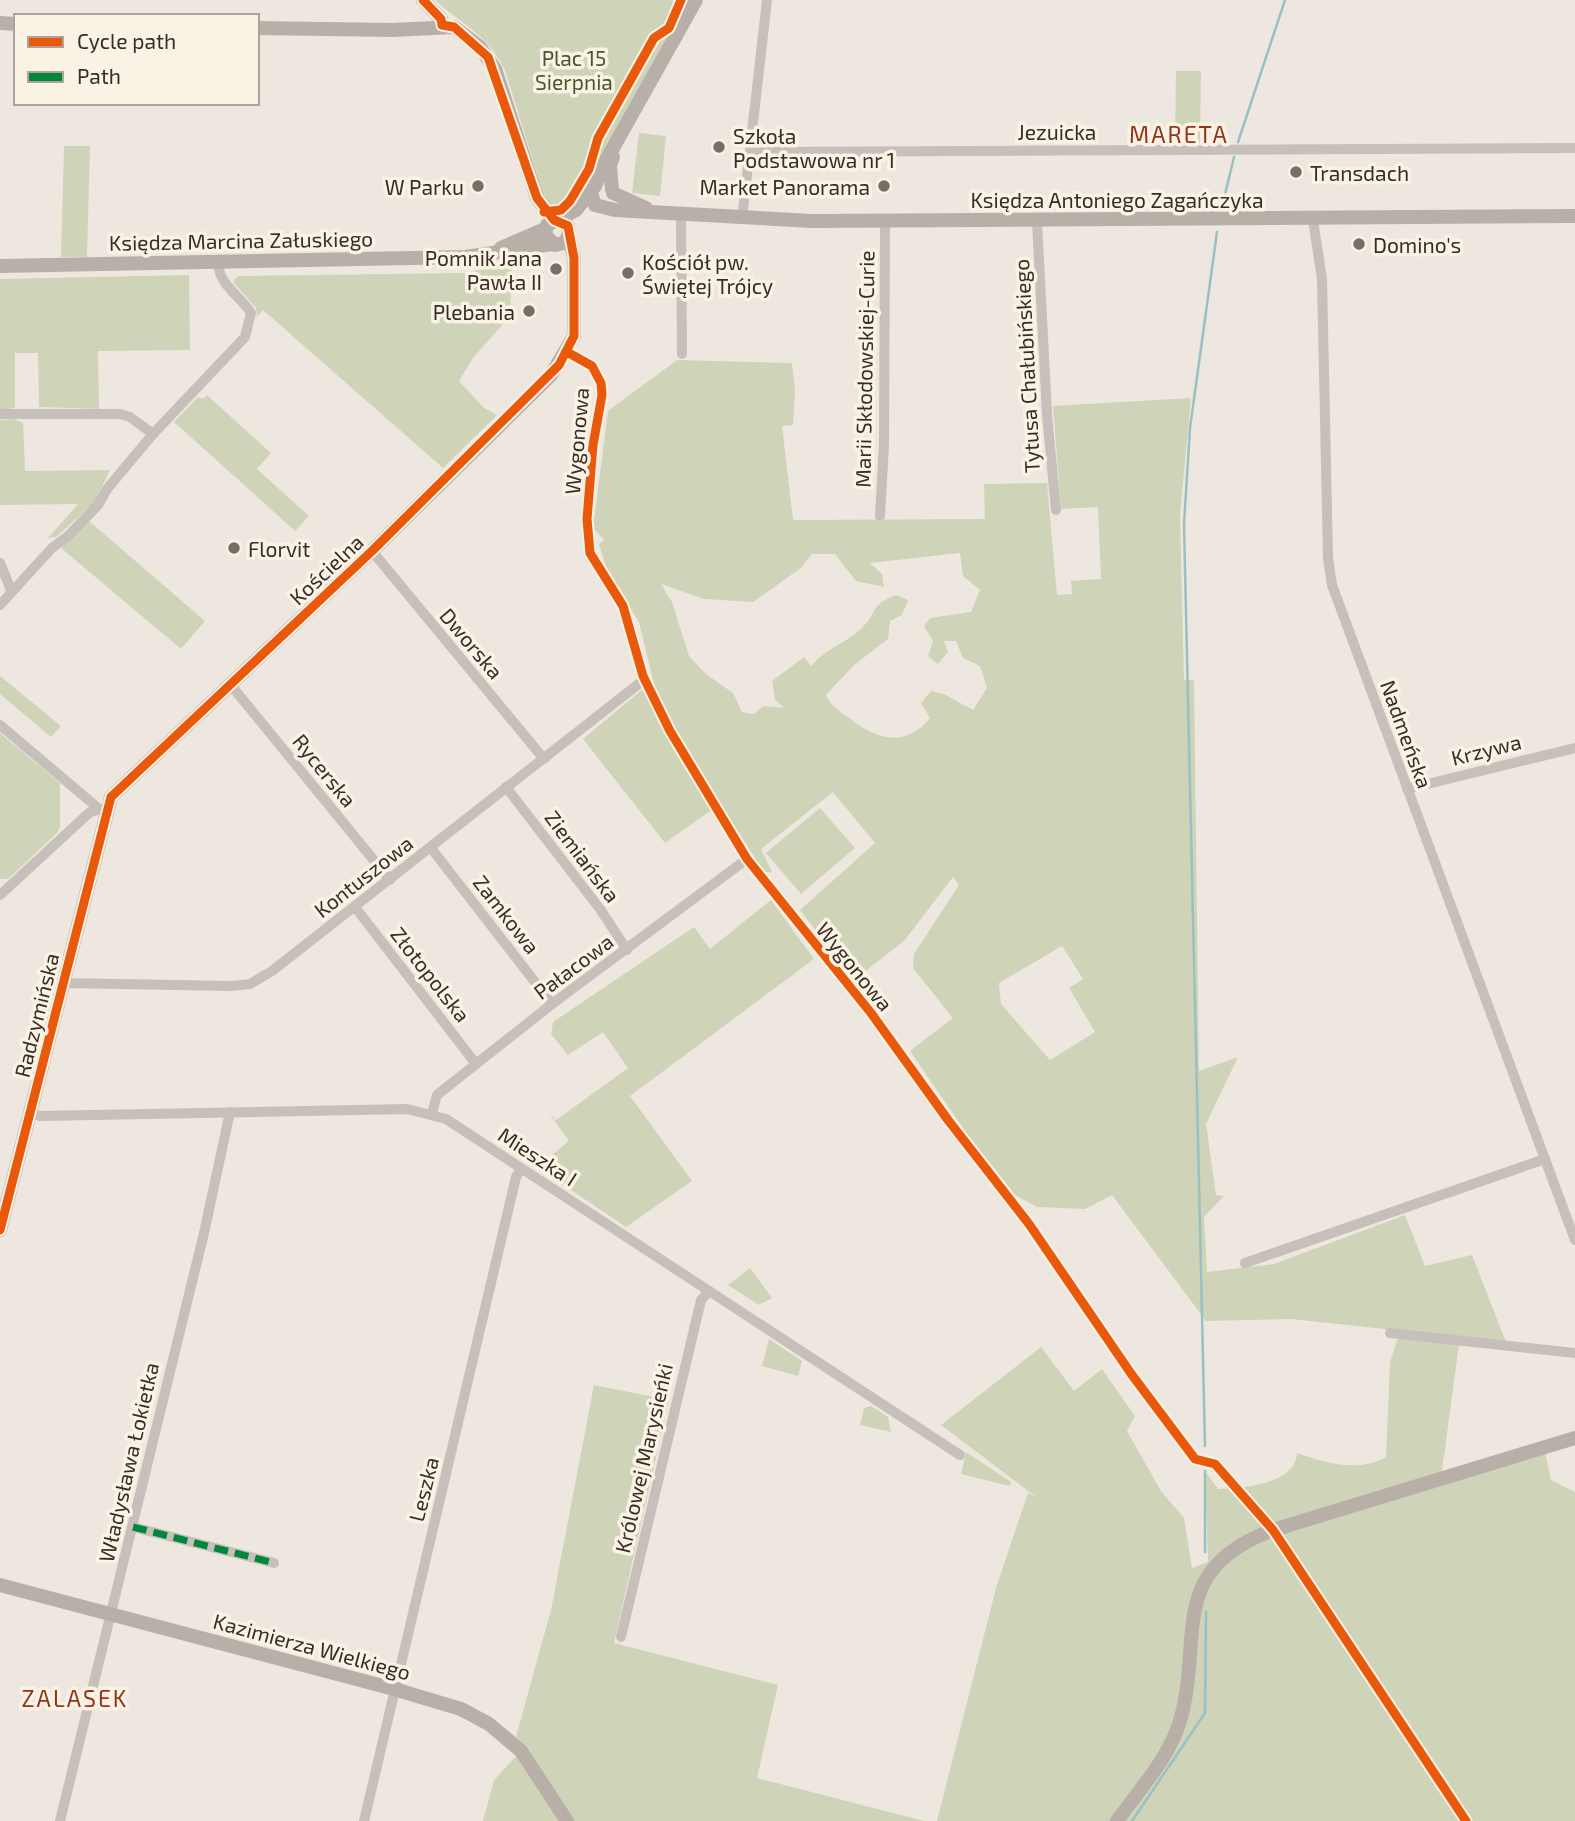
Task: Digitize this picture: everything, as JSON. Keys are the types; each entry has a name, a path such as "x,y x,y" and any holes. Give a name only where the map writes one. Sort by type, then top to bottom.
{"street":[{"path":"423,0 441,19 442,25"},
{"path":"602,207 592,202 593,190 604,164 696,0"},
{"path":"742,219 767,0"},
{"path":"259,28 393,30 442,25 454,27 488,57 537,198 538,209 551,224 570,233"},
{"path":"554,245 564,243 582,216 613,201 610,165 619,139"},
{"name":"Jezuicka","path":"750,152 1575,148"},
{"path":"593,190 604,184 613,192"},
{"name":"Księdza Marcina Załuskiego","path":"483,256 576,210 593,190"},
{"name":"Księdza Antoniego Zagańczyka","path":"613,192 636,206 660,213"},
{"name":"Księdza Antoniego Zagańczyka","path":"602,207 625,212 742,219 885,222 1575,216"},
{"path":"681,214 682,354"},
{"name":"Nadmeńska","path":"1313,220 1322,279 1329,571 1336,600 1575,1240"},
{"name":"Tytusa Chałubińskiego","path":"1037,221 1047,415 1056,510"},
{"name":"Marii Skłodowskiej-Curie","path":"880,516 884,444 885,222"},
{"path":"551,224 545,236 566,258 573,354"},
{"name":"Kościelna","path":"103,808 117,789 372,551 573,354 574,258 570,233"},
{"name":"Księdza Marcina Załuskiego","path":"0,266 483,256 554,245"},
{"path":"0,604 98,505 107,489 153,434 248,332 251,313 223,283 218,262"},
{"name":"Wygonowa","path":"573,354 597,372 602,395 593,445 587,520 590,553 623,606 645,679 670,731 747,859 872,1013 948,1120 1029,1224 1132,1375 1195,1459 1215,1464 1273,1530"},
{"path":"0,414 120,414 130,417 153,434"},
{"name":"Dworska","path":"372,551 544,758"},
{"path":"0,563 11,590"},
{"name":"Kontuszowa","path":"63,983 208,986 250,984 272,971 390,880 645,679"},
{"name":"Rycerska","path":"230,684 390,880"},
{"path":"0,725 103,808"},
{"name":"Krzywa","path":"1407,789 1575,748"},
{"name":"Ziemiańska","path":"506,788 600,909 627,950"},
{"path":"0,895 90,812 103,808"},
{"name":"Radzymińska","path":"0,1230 63,983 103,808"},
{"name":"Zamkowa","path":"431,848 552,1004"},
{"name":"Pałacowa","path":"432,1113 437,1095 552,1004 747,859"},
{"name":"Złotopolska","path":"355,906 476,1064"},
{"name":"Mieszka I","path":"29,1113 40,1116 407,1109 432,1113 446,1119 960,1455"},
{"name":"Władysława Łokietka","path":"61,1821 230,1112"},
{"path":"1245,1263 1545,1159"},
{"name":"Leszka","path":"364,1821 516,1177 521,1168"},
{"name":"Królowej Marysieńki","path":"621,1637 678,1388 701,1300 709,1290"},
{"path":"1390,1333 1575,1353"},
{"path":"1117,1821 1166,1750 1179,1723 1190,1626 1200,1590 1211,1572 1230,1552 1273,1530 1575,1438"},
{"path":"133,1527 274,1563"},
{"name":"Kazimierza Wielkiego","path":"0,1585 461,1709 489,1724 521,1751 567,1821"}],"green space":[{"name":"Plac 15 Sierpnia","path":"435,0 672,0 681,5 683,1 684,6 579,202 560,214 546,204 505,70 498,58 474,31"},
{"path":"1176,71 1201,71 1200,142 1175,142"},
{"path":"639,133 666,136 660,196 632,193"},
{"path":"64,146 90,146 87,257 61,257"},
{"path":"495,265 512,265 510,316 473,358 459,381 484,408 497,415 443,468 263,310 257,317 256,308 233,282 238,276 466,273"},
{"path":"189,275 190,350 98,351 99,409 39,407 38,353 15,353 15,408 0,410 0,279"},
{"path":"677,360 792,363 795,392 793,425 782,426 793,520 985,519 984,484 1047,483 1057,595 1072,594 1071,581 1101,579 1098,507 1061,509 1053,406 1191,398 1180,515 1184,680 1194,680 1199,1071 1238,1057 1206,1124 1216,1195 1224,1196 1204,1217 1207,1272 1274,1264 1405,1215 1425,1266 1472,1255 1506,1342 1291,1319 1206,1321 1112,1195 1085,1209 1037,1207 1015,1195 965,1131 910,1051 953,1018 913,968 914,954 959,885 953,877 904,941 854,980 800,910 875,843 833,792 761,849 772,872 764,872 739,833 710,811 665,843 583,739 643,689 655,688 639,622 608,573 599,544 604,540 593,528 608,411","holes":["960,553 963,576 980,590 971,612 930,618 924,626 933,641 928,656 938,664 948,652 944,641 956,641 963,658 980,666 987,688 973,710 944,694 931,691 921,703 930,718 911,734 901,737 880,735 859,725 839,711 826,695 854,665 888,639 890,621 902,615 908,600 896,595 882,602 861,629 822,655 811,666 804,657 772,681 775,700 784,708 763,706 754,714 742,712 733,693 706,674 689,656 672,602 661,584 704,599 753,602 801,568 812,554 835,554 856,581 884,587 882,574 870,563","1062,946 1083,979 1069,988 1095,1032 1050,1060 1001,1004 999,983"]},
{"path":"207,395 271,453 257,469 309,516 295,531 174,422 198,397 203,399"},
{"path":"14,419 23,423 25,471 110,470 94,503 56,537 48,538 78,504 0,505 0,420"},
{"path":"89,521 205,621 181,649 61,548"},
{"path":"0,676 61,726 51,737 0,694"},
{"path":"0,733 60,783 60,827 57,833 8,879 0,879"},
{"path":"820,808 855,848 801,894 766,853"},
{"path":"771,900 814,959 630,1096 692,1181 626,1227 537,1167 569,1141 549,1113 556,1120 628,1068 603,1032 568,1055 551,1034 553,1022 694,927 710,949"},
{"path":"750,1268 772,1298 759,1305 728,1285"},
{"path":"1398,1338 1459,1344 1440,1486 1545,1452 1551,1480 1575,1492 1575,1821 937,1821 996,1588 1028,1493 1036,1497 941,1425 1041,1347 1074,1391 1102,1369 1135,1416 1127,1431 1161,1491 1184,1518 1192,1568 1208,1562 1205,1471 1218,1489 1254,1485 1278,1478 1288,1472 1297,1453 1342,1465 1365,1465 1386,1457 1390,1362"},
{"path":"769,1339 802,1361 798,1376 762,1366"},
{"path":"594,1385 669,1400 614,1643 778,1685 757,1778 924,1821 483,1821 494,1780 521,1751 514,1744 551,1610"},
{"path":"871,1406 888,1417 891,1432 860,1425 864,1408"},
{"path":"966,1452 1011,1482 1010,1486 961,1474"}],"waterway":[{"path":"1238,142 1285,0"},
{"path":"1221,211 1234,157"},
{"path":"1205,1446 1184,524 1190,428 1217,232"},
{"path":"1205,1471 1205,1552"},
{"path":"1132,1821 1205,1713 1206,1612"}],"marked path":[{"path":"133,1527 274,1563"}],"cycle path":[{"path":"0,1230 111,797 372,551 559,365 574,336 574,258 568,226 554,220 537,198 488,57 454,27 442,25 441,19 423,0"},
{"path":"544,212 561,210 570,201 589,169 598,138 654,38 669,28 681,0"},
{"path":"567,352 592,366 601,383 602,395 593,445 587,519 590,553 623,606 643,676 670,731 747,859 871,1013 948,1120 1029,1224 1132,1375 1195,1459 1215,1464 1273,1530 1466,1821"}],"place":[{"name":"Szkoła Podstawowa nr 1","path":"719,147"},
{"name":"Transdach","path":"1296,172"},
{"name":"W Parku","path":"478,186"},
{"name":"Market Panorama","path":"884,186"},
{"name":"Domino's","path":"1359,244"},
{"name":"Pomnik Jana Pawła II","path":"556,269"},
{"name":"Kościół pw. Świętej Trójcy","path":"628,273"},
{"name":"Plebania","path":"529,311"},
{"name":"Florvit","path":"234,548"}],"district":[{"name":"MARETA","path":"1179,134"},
{"name":"ZALASEK","path":"75,1698"}]}
